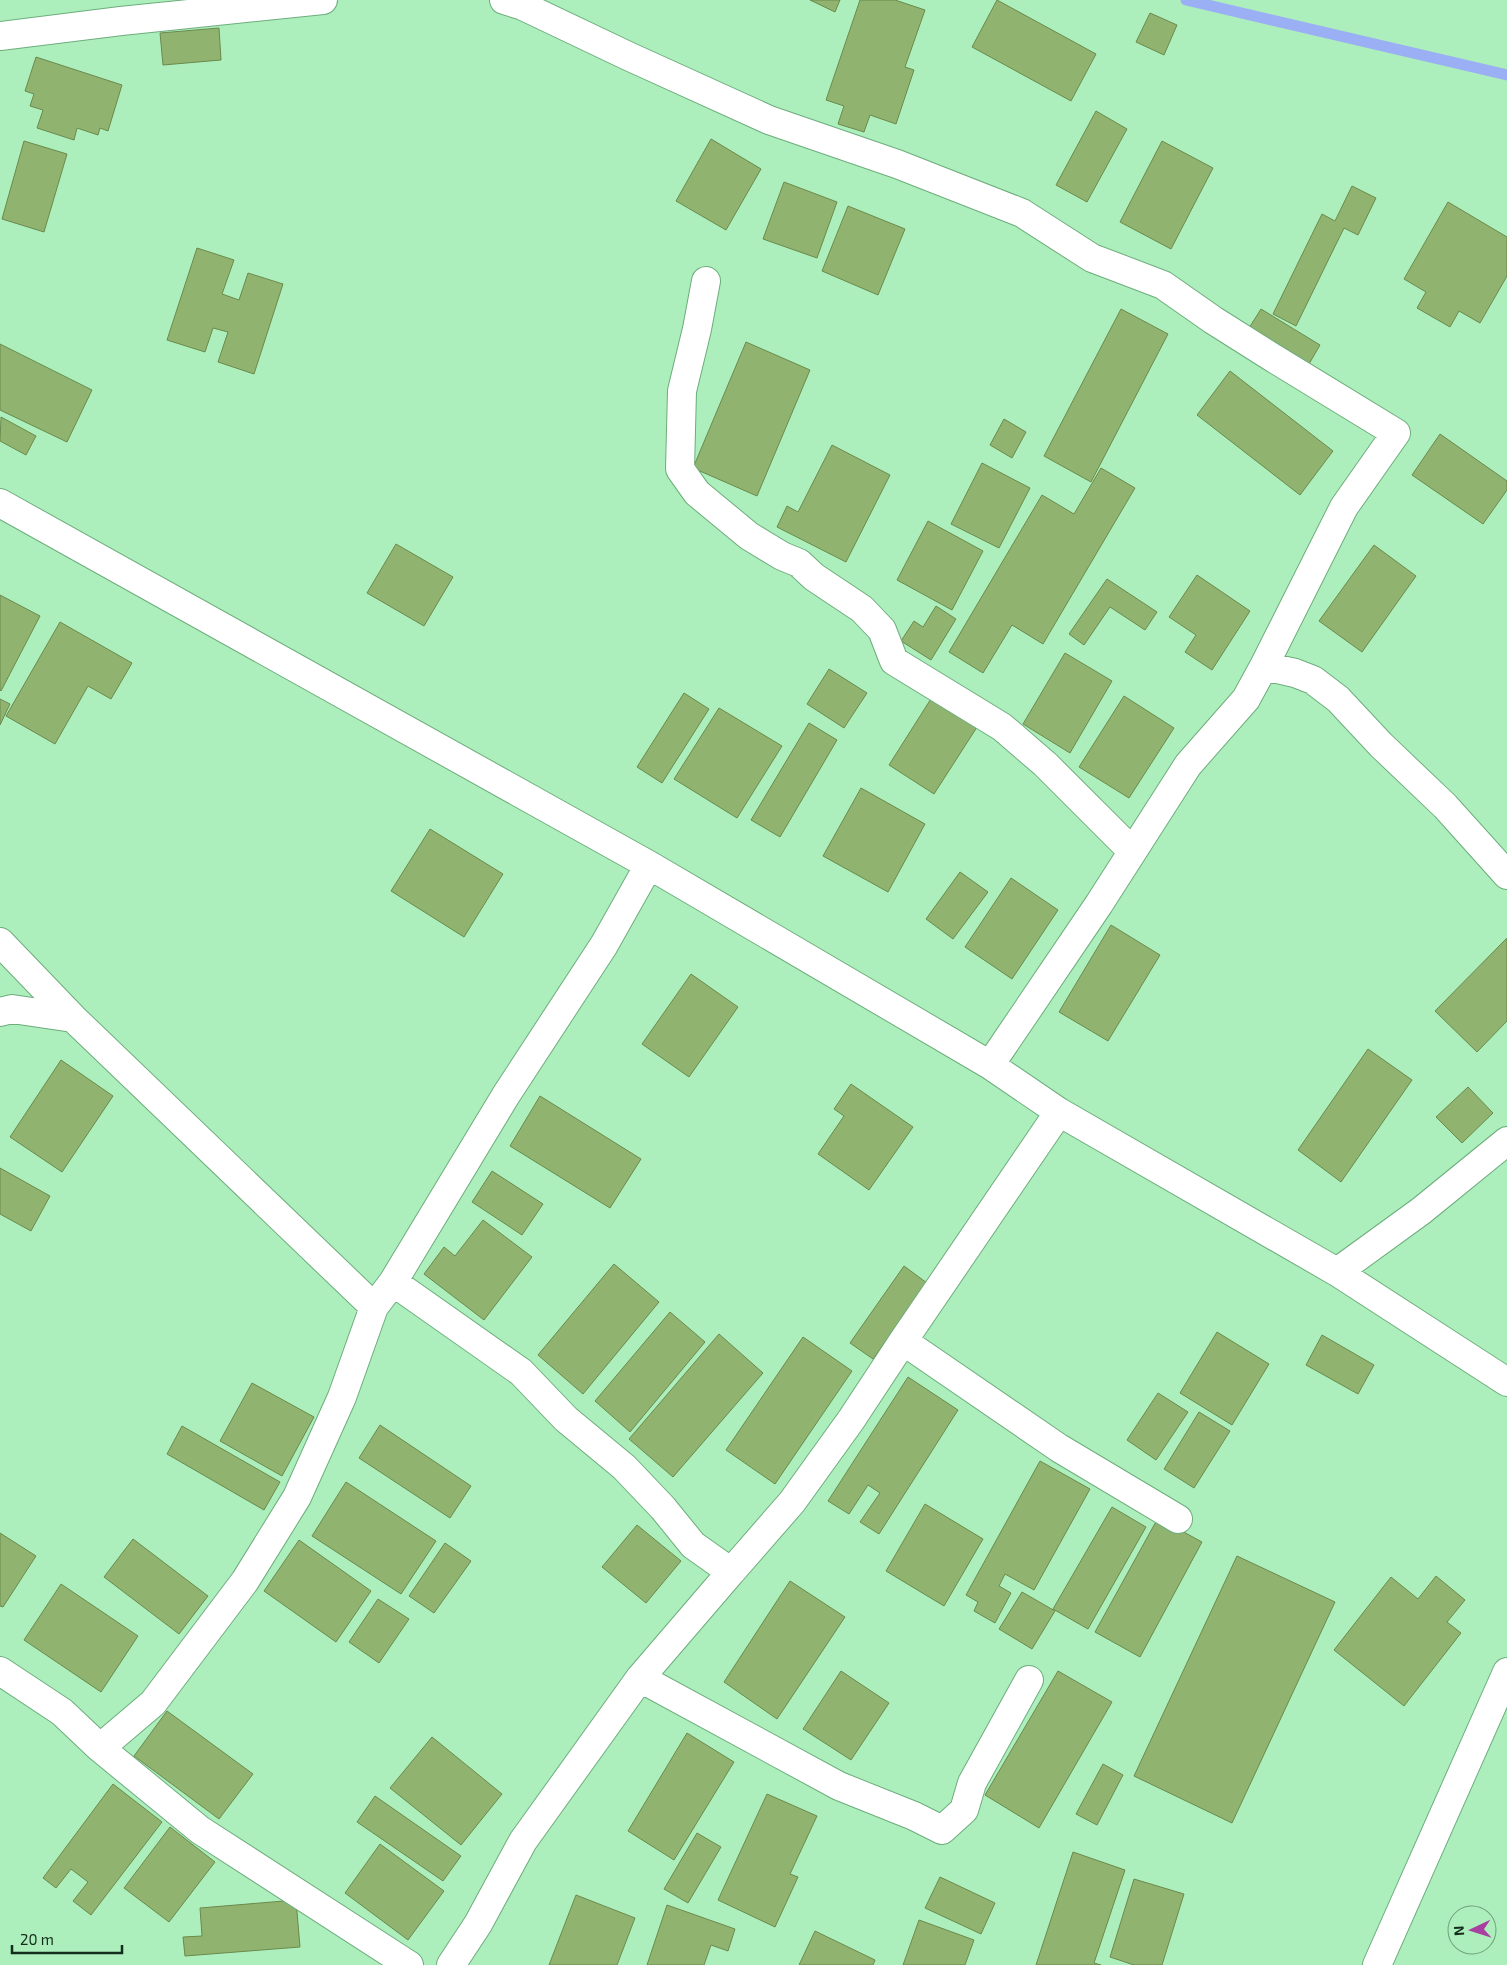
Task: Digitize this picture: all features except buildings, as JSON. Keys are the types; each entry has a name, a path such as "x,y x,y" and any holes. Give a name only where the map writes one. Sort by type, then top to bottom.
{"street":[{"path":"0,36 322,0"},
{"path":"504,0 523,6 769,120 897,164 1022,213 1092,258 1163,284 1262,351 1396,433 1344,507 1246,699 1188,765 1099,904 990,1065"},
{"path":"706,281 682,391 680,469 697,493 749,536 782,556 799,563 814,576 862,608 882,630 894,661 1002,727 1045,764 1132,850"},
{"path":"0,503 649,865 990,1065 1059,1112 1337,1272 1507,1382"},
{"path":"1264,666 1295,673 1312,680 1338,699 1381,745 1445,806 1507,875"},
{"path":"100,1748 153,1703 250,1572 297,1497 342,1397 374,1307 393,1282 506,1095 604,945 649,865"},
{"path":"0,942 72,1018 374,1307"},
{"path":"0,1012 12,1009 72,1018"},
{"path":"451,1965 478,1924 522,1841 640,1678 792,1502 851,1420 1059,1112"},
{"path":"1337,1272 1421,1211 1507,1141"},
{"path":"393,1282 521,1372 566,1419 624,1467 663,1508 693,1545 731,1572"},
{"path":"903,1341 1059,1448 1178,1519"},
{"path":"0,1671 62,1712 100,1748 200,1830 410,1965"},
{"path":"1377,1965 1507,1672"},
{"path":"640,1678 839,1786 914,1816 942,1830 964,1810 972,1783 1029,1680"}],"waterway":[{"path":"1186,0 1507,75"}]}
